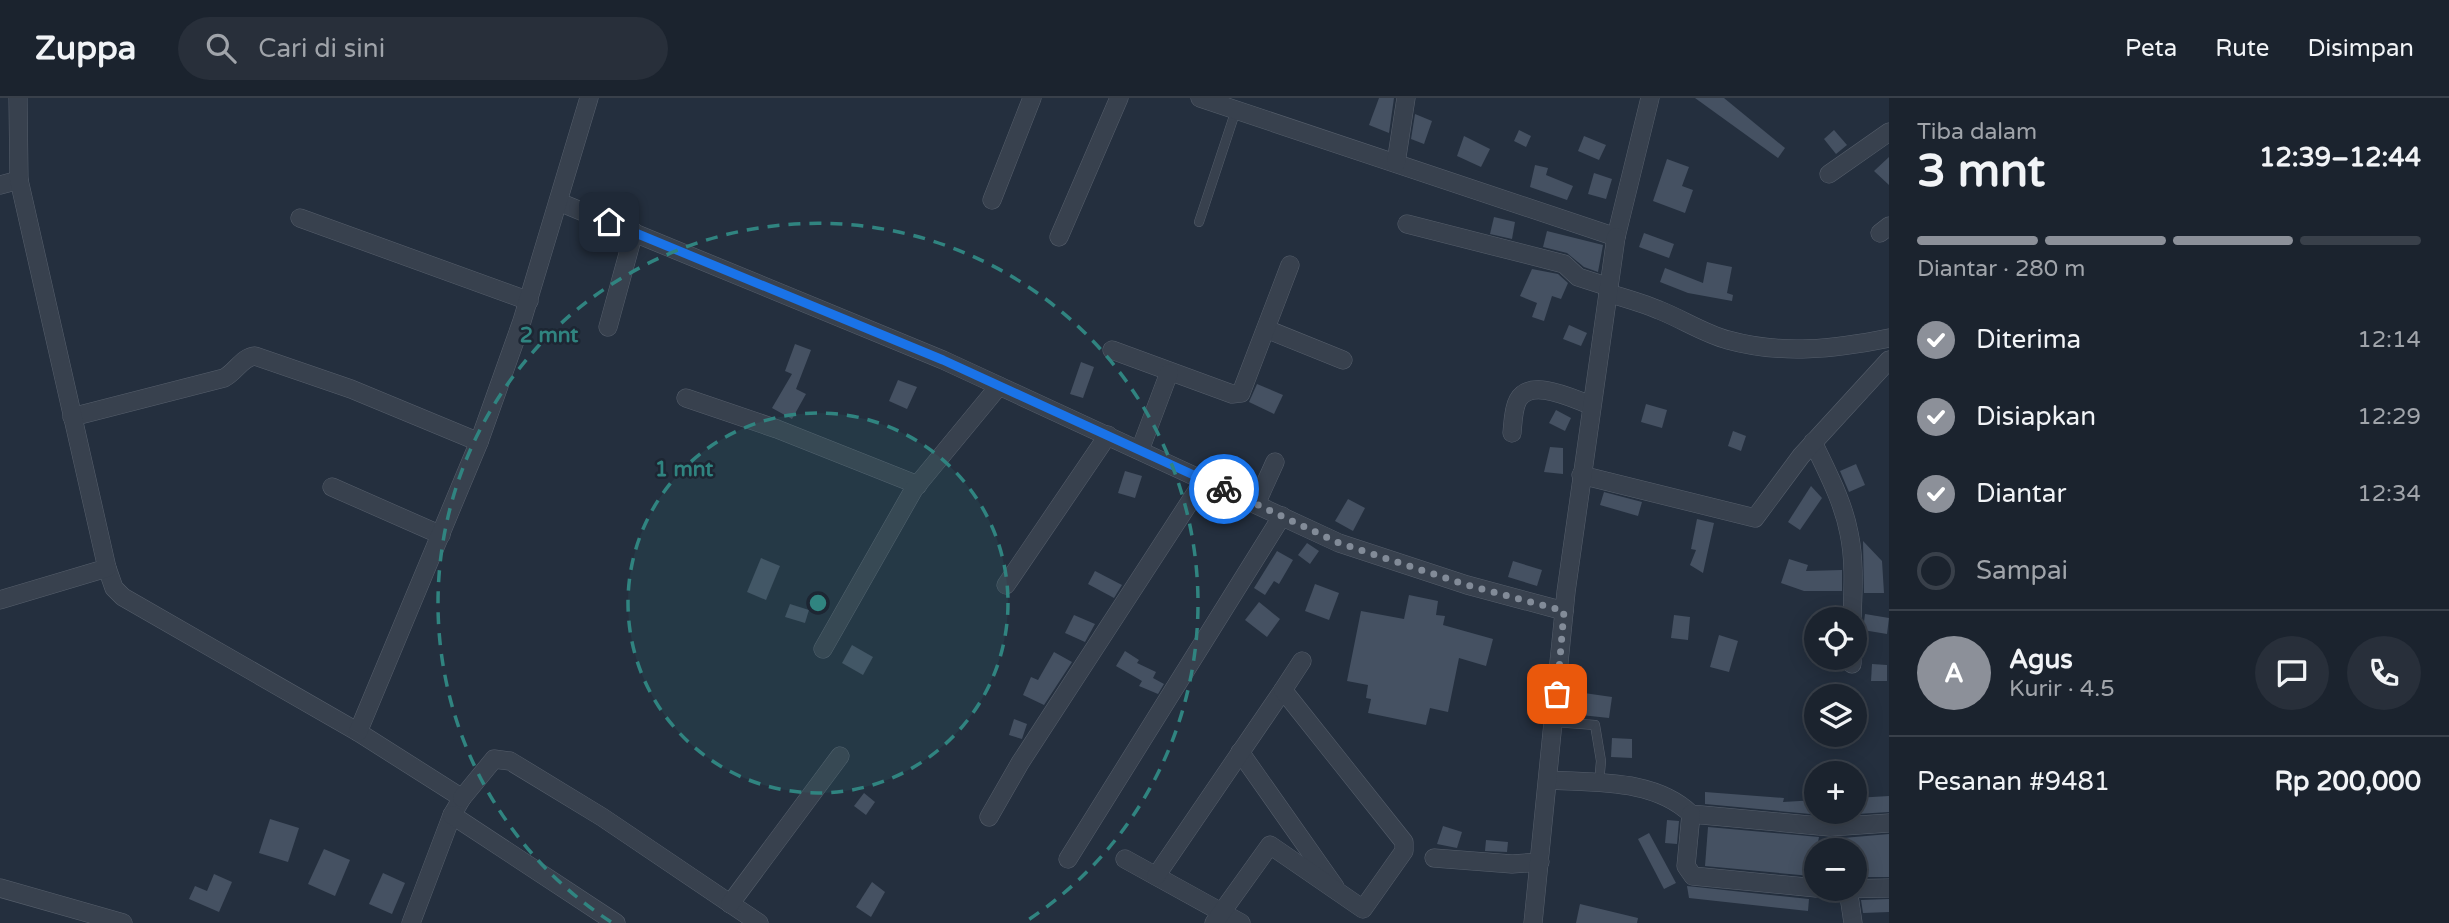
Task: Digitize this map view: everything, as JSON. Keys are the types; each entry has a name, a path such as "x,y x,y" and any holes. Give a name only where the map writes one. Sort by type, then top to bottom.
{"street":[{"path":"18,98 19,180 107,568 114,588 124,597 358,732 462,798"},
{"path":"358,732 479,442 528,301 589,98"},
{"path":"992,200 1032,98"},
{"path":"1059,237 1119,98"},
{"path":"1200,98 1616,237"},
{"path":"1396,163 1406,98"},
{"path":"1533,923 1564,611 1581,475 1616,237 1625,189 1650,98"},
{"path":"1829,174 1889,132"},
{"path":"0,185 19,180"},
{"path":"559,202 772,288 999,386 1339,543 1467,585 1564,611"},
{"path":"300,218 528,301"},
{"path":"1407,224 1564,264 1578,278 1656,308 1727,340 1771,349 1802,351 1889,338"},
{"path":"608,327 634,232"},
{"path":"1112,350 1232,394 1241,393 1290,265"},
{"path":"1266,329 1343,360"},
{"path":"72,416 224,378 236,370 245,358 254,356 351,389 479,442"},
{"path":"1581,475 1755,518 1813,442 1889,360"},
{"path":"1140,450 1170,373"},
{"path":"823,649 918,485 999,386"},
{"path":"1512,433 1517,403 1528,391 1544,390 1591,405"},
{"path":"686,398 777,429 918,485"},
{"path":"1006,585 1108,435"},
{"path":"1813,442 1839,498 1849,533 1853,568 1852,607"},
{"path":"1256,504 1275,462"},
{"path":"989,817 1020,763 1204,480"},
{"path":"331,486 441,535"},
{"path":"1068,859 1282,516"},
{"path":"0,600 107,568"},
{"path":"1156,876 1302,661"},
{"path":"1270,845 1358,908 1366,908 1402,856 1404,842 1283,690"},
{"path":"1240,752 1343,898"},
{"path":"730,904 840,757"},
{"path":"411,923 452,815 486,765 494,759 510,761 602,817 759,923"},
{"path":"1548,780 1599,783 1647,790 1678,801 1691,814 1830,827 1889,823"},
{"path":"1691,814 1686,866 1693,876 1804,887"},
{"path":"452,815 616,923"},
{"path":"1218,918 1288,820"},
{"path":"1434,858 1511,864 1540,862"},
{"path":"1125,859 1156,876 1218,918 1241,923"},
{"path":"0,888 123,923"},
{"path":"1867,889 1889,888"},
{"path":"1850,901 1853,923"}],"lane":[{"path":"1199,222 1236,110"},
{"path":"1554,722 1595,725 1601,761 1599,783"}],"building":[{"path":"1379,98 1394,98 1389,133 1369,125"},
{"path":"1695,98 1724,98 1785,148 1778,158"},
{"path":"1415,114 1432,121 1424,144 1411,139"},
{"path":"1519,130 1531,136 1526,147 1514,141"},
{"path":"1834,130 1847,145 1836,154 1824,139"},
{"path":"1464,136 1490,149 1481,167 1457,156"},
{"path":"1584,136 1606,145 1599,160 1578,151"},
{"path":"1889,157 1889,185 1874,171"},
{"path":"1667,159 1689,167 1682,186 1693,190 1685,213 1653,201"},
{"path":"1535,165 1548,168 1546,175 1573,186 1567,200 1530,187"},
{"path":"1594,173 1612,179 1606,199 1588,194"},
{"path":"1494,217 1515,222 1512,239 1490,234"},
{"path":"1547,231 1603,245 1598,272 1584,267 1567,253 1543,247"},
{"path":"1644,233 1674,244 1669,258 1639,247"},
{"path":"1707,262 1732,267 1727,293 1733,295 1732,301 1688,293 1660,282 1665,268 1703,283"},
{"path":"1532,269 1558,274 1568,283 1561,299 1552,296 1544,321 1532,317 1537,303 1520,296"},
{"path":"1569,325 1587,333 1581,346 1563,339"},
{"path":"795,344 811,350 796,389 806,394 792,419 772,408 792,374 785,371"},
{"path":"1081,362 1094,367 1083,398 1070,394"},
{"path":"898,380 917,387 907,409 889,401"},
{"path":"1257,384 1283,395 1274,414 1249,402"},
{"path":"1646,404 1667,410 1662,428 1641,422"},
{"path":"1556,410 1571,418 1565,431 1549,423"},
{"path":"1733,431 1746,436 1741,451 1728,446"},
{"path":"1550,447 1563,448 1563,474 1544,472"},
{"path":"1856,464 1865,485 1849,492 1840,471"},
{"path":"1125,471 1142,476 1135,498 1118,493"},
{"path":"1811,486 1822,498 1800,530 1788,522"},
{"path":"1604,492 1642,502 1638,516 1600,505"},
{"path":"1348,499 1365,508 1353,531 1335,521"},
{"path":"1697,519 1714,523 1703,573 1690,565 1696,550 1691,549"},
{"path":"1863,541 1882,561 1884,593 1864,593"},
{"path":"1307,543 1319,551 1310,564 1298,555"},
{"path":"1277,551 1293,560 1279,584 1274,581 1265,595 1254,588"},
{"path":"761,558 780,566 766,600 747,592"},
{"path":"1789,559 1808,565 1806,571 1842,570 1842,591 1804,591 1781,583"},
{"path":"1513,561 1542,570 1537,586 1508,577"},
{"path":"1095,571 1122,585 1114,598 1088,584"},
{"path":"1315,584 1339,593 1329,620 1305,611"},
{"path":"1409,595 1438,601 1436,615 1445,616 1443,625 1493,639 1486,666 1459,658 1448,712 1430,708 1426,725 1368,713 1371,699 1366,698 1368,685 1347,681 1361,611 1404,619"},
{"path":"1259,602 1280,619 1267,637 1245,620"},
{"path":"790,604 809,610 805,623 785,617"},
{"path":"1867,614 1889,618 1887,634 1867,631"},
{"path":"1074,615 1095,624 1085,642 1065,633"},
{"path":"1674,615 1690,617 1688,640 1671,638"},
{"path":"1719,635 1738,641 1729,672 1710,667"},
{"path":"852,645 873,657 863,675 842,663"},
{"path":"1125,651 1139,660 1137,663 1156,672 1153,678 1164,684 1158,694 1139,686 1142,681 1116,666"},
{"path":"1054,652 1072,662 1044,705 1023,695 1031,677 1038,680"},
{"path":"1872,664 1887,665 1887,681 1871,681"},
{"path":"1584,693 1612,697 1609,718 1581,715"},
{"path":"1014,719 1027,724 1022,739 1009,735"},
{"path":"1612,738 1632,739 1632,758 1611,757"},
{"path":"1705,792 1784,798 1783,802 1804,801 1804,813 1705,804"},
{"path":"864,793 875,802 866,815 854,806"},
{"path":"1889,796 1889,812 1867,813 1867,797"},
{"path":"270,819 299,828 288,862 259,853"},
{"path":"1667,820 1679,821 1677,844 1665,843"},
{"path":"1443,826 1462,832 1457,848 1437,844"},
{"path":"1708,827 1819,837 1804,838 1804,875 1705,866"},
{"path":"1649,833 1676,883 1664,889 1638,839"},
{"path":"1889,834 1889,877 1867,877 1867,838 1843,838"},
{"path":"1486,840 1508,842 1507,852 1485,851"},
{"path":"324,849 350,860 335,896 308,884"},
{"path":"383,873 405,883 392,914 369,904"},
{"path":"214,874 232,882 219,912 189,899 195,886 207,891"},
{"path":"872,882 885,892 871,917 856,907"},
{"path":"1687,886 1809,901 1808,911 1689,898"},
{"path":"1889,899 1889,912 1863,913 1861,901"},
{"path":"1580,904 1638,918 1637,923 1576,923"}],"way so far":[{"path":"1224,489 1339,543 1467,585 1564,611 1557,694"}],"route":[{"path":"609,222 943,360 1224,489"}]}
